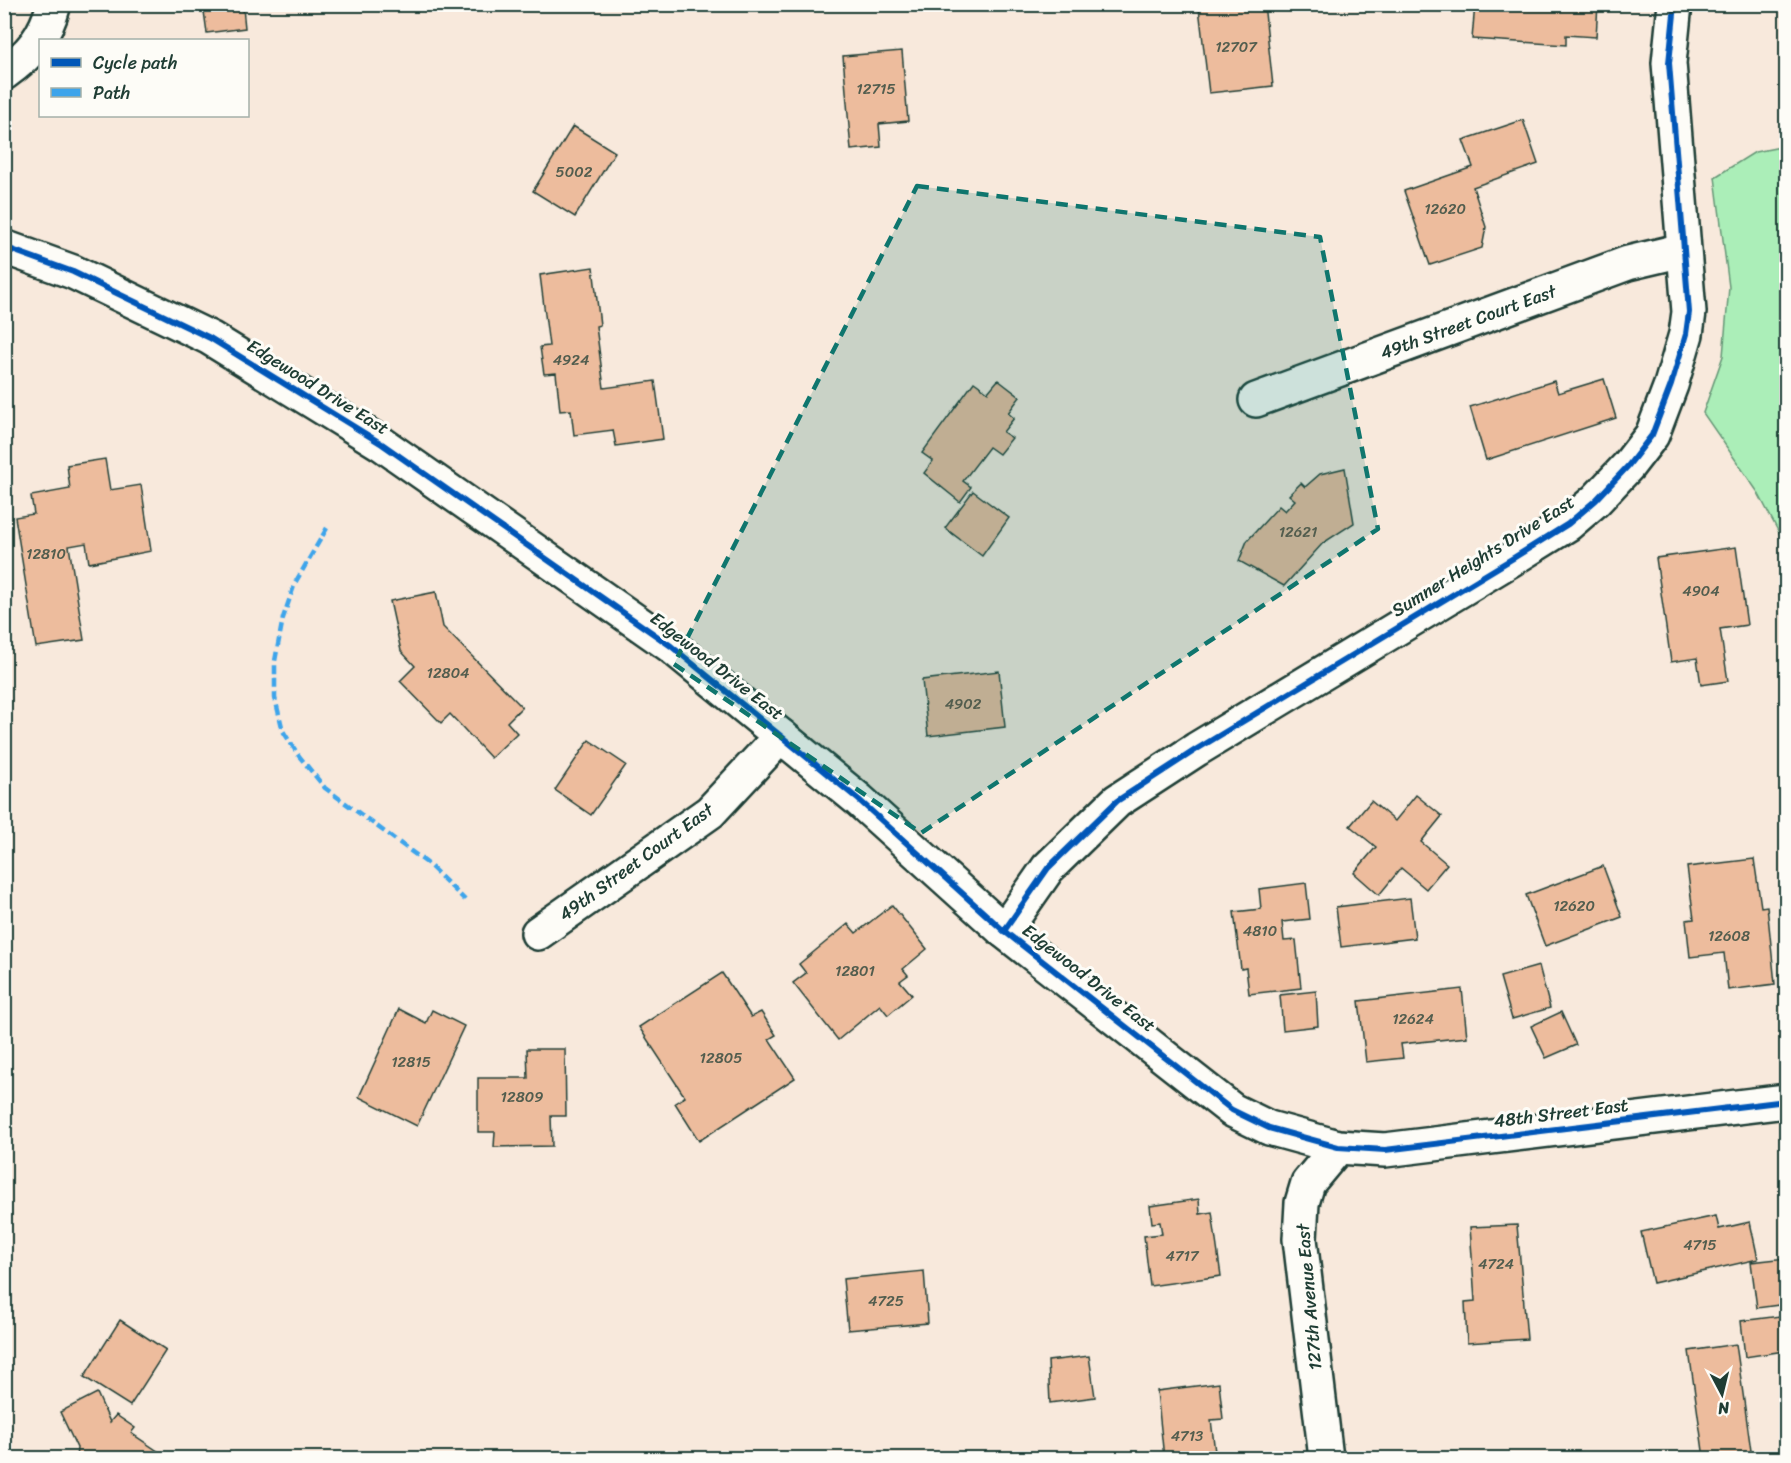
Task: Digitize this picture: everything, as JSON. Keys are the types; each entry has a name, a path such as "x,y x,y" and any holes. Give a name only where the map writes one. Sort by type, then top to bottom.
{"street":[{"path":"40,39 54,4"},
{"name":"Sumner Heights Drive East","path":"1004,931 1048,868 1117,801 1197,749 1568,524 1596,500 1628,466 1652,435 1671,385 1686,334 1689,312 1669,63 1675,4"},
{"path":"4,73 26,57 39,41"},
{"name":"Edgewood Drive East","path":"4,247 73,272 210,338 382,444 671,646 859,800 1004,931 1232,1110 1269,1128 1338,1147"},
{"name":"49th Street Court East","path":"1256,400 1628,262 1683,250"},
{"name":"49th Street Court East","path":"538,933 710,812 781,736"},
{"name":"48th Street East","path":"1338,1147 1385,1150 1786,1101"},
{"name":"127th Avenue East","path":"1326,1458 1300,1239 1302,1203 1308,1183 1338,1147"}],"highlighted area":[{"path":"917,186 1320,237 1378,529 921,833 674,664"}],"green space":[{"path":"1786,146 1786,546 1757,491 1703,413 1723,356 1729,287 1715,177 1755,152"}],"building":[{"path":"203,4 267,5 243,8 245,28 207,33"},
{"path":"1225,4 1264,4 1273,86 1209,93 1199,8"},
{"path":"1475,4 1598,4 1596,37 1566,35 1566,45 1472,39"},
{"path":"902,51 908,121 879,124 881,147 851,150 843,56"},
{"path":"1523,120 1538,164 1473,187 1486,227 1482,248 1430,265 1404,191 1473,167 1463,140"},
{"path":"573,126 615,152 575,217 533,191"},
{"path":"593,267 600,325 596,326 604,388 655,381 663,439 616,446 613,430 574,435 571,410 560,411 556,373 544,374 540,347 549,346 540,275"},
{"path":"1604,379 1616,418 1486,460 1470,407 1554,381 1558,393"},
{"path":"998,380 1020,397 1008,413 1014,418 1003,432 1012,438 999,454 989,447 963,481 971,487 960,502 924,473 933,461 922,453 974,382 988,392"},
{"path":"105,459 110,490 141,485 151,551 89,563 86,543 69,546 84,640 36,647 15,517 34,514 31,496 70,489 67,465"},
{"path":"1345,468 1354,523 1323,543 1284,586 1239,561 1247,541 1279,506 1285,511 1295,500 1289,495 1301,483 1305,487 1320,474"},
{"path":"973,491 1009,518 982,556 945,528"},
{"path":"1736,547 1747,625 1720,629 1728,681 1701,685 1697,658 1671,662 1656,558"},
{"path":"436,592 443,627 522,707 507,722 517,733 491,758 450,714 441,723 400,681 415,666 401,651 390,601"},
{"path":"999,671 1005,727 928,736 922,680"},
{"path":"589,740 626,765 591,815 555,790"},
{"path":"1416,795 1442,816 1421,842 1447,864 1426,889 1401,868 1379,895 1354,873 1376,847 1350,826 1371,801 1395,821"},
{"path":"1754,859 1761,907 1767,906 1775,984 1728,990 1724,953 1690,957 1686,920 1694,919 1687,867"},
{"path":"1603,866 1622,917 1545,946 1526,895"},
{"path":"1306,883 1310,919 1282,922 1284,941 1296,940 1301,988 1249,994 1246,968 1241,969 1234,912 1261,909 1259,889"},
{"path":"1410,898 1415,938 1341,947 1336,907"},
{"path":"892,905 927,949 903,969 908,975 900,981 912,995 888,1015 880,1005 838,1040 793,983 806,973 799,964 848,924 856,933"},
{"path":"1539,966 1550,1008 1512,1019 1500,977"},
{"path":"722,973 751,1017 761,1012 776,1035 769,1039 795,1078 699,1141 675,1103 685,1097 639,1027"},
{"path":"1462,989 1467,1037 1401,1044 1403,1058 1366,1062 1359,1001"},
{"path":"1316,991 1318,1026 1283,1030 1280,995"},
{"path":"399,1009 426,1023 432,1010 464,1026 417,1126 359,1097"},
{"path":"1561,1012 1576,1045 1546,1058 1531,1026"},
{"path":"527,1049 565,1049 566,1116 551,1116 552,1146 494,1147 495,1132 478,1132 478,1078 528,1078"},
{"path":"1199,1199 1200,1214 1212,1212 1221,1276 1150,1286 1144,1236 1162,1234 1160,1222 1152,1223 1150,1206"},
{"path":"1716,1216 1719,1229 1750,1222 1758,1259 1653,1283 1641,1232"},
{"path":"1517,1225 1527,1339 1467,1343 1465,1302 1475,1301 1470,1227"},
{"path":"1786,1258 1786,1304 1757,1308 1751,1262"},
{"path":"924,1271 928,1323 848,1330 843,1279"},
{"path":"1780,1316 1784,1351 1745,1357 1741,1321"},
{"path":"120,1320 166,1350 130,1406 84,1377"},
{"path":"1736,1344 1752,1458 1704,1458 1689,1351"},
{"path":"1089,1356 1095,1397 1050,1403 1048,1361"},
{"path":"1219,1383 1223,1419 1211,1420 1215,1452 1164,1458 1157,1391"},
{"path":"97,1393 110,1422 116,1415 135,1428 131,1433 168,1458 76,1458 77,1448 60,1412"}],"marked path":[{"path":"327,528 295,583 283,618 275,661 275,698 283,731 299,756 325,788 427,863 465,900"}],"cycle path":[{"path":"1004,931 1048,868 1117,801 1197,749 1568,524 1596,500 1628,466 1652,435 1671,385 1686,334 1689,312 1669,63 1675,4"},
{"path":"4,247 73,272 210,338 382,444 671,646 859,800 1004,931 1232,1110 1269,1128 1338,1147 1385,1150 1786,1101"}]}
